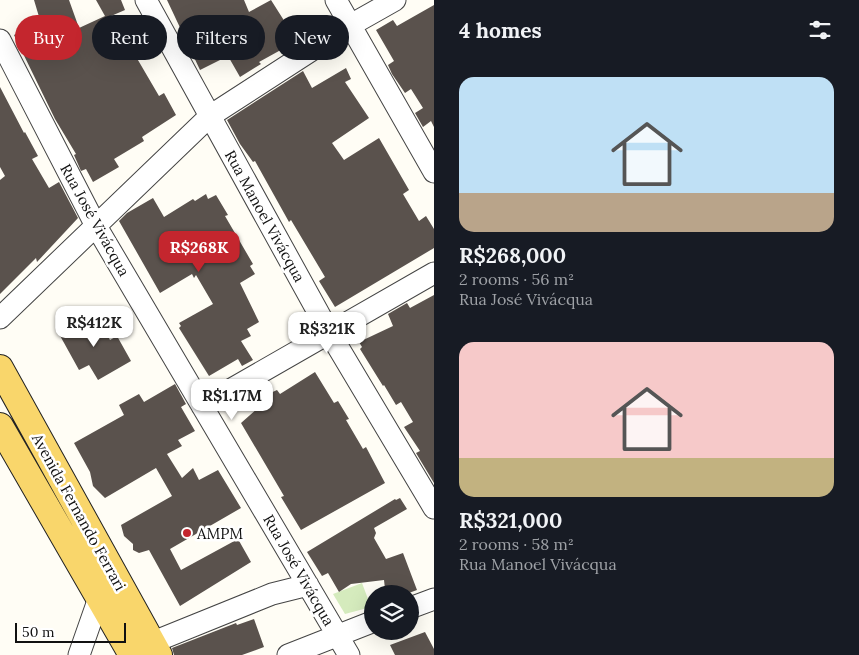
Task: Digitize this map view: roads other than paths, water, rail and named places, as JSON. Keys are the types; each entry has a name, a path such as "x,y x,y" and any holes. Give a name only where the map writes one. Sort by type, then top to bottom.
{"main road":[{"name":"Avenida Fernando Ferrari","path":"0,368 147,651"},
{"name":"Avenida Fernando Ferrari","path":"0,426 100,598 147,651"}],"street":[{"name":"Rua Manoel Vivácqua","path":"146,0 329,332 434,508"},
{"path":"336,0 343,15"},
{"path":"349,25 395,0"},
{"path":"349,28 434,172"},
{"name":"Rua José Vivácqua","path":"0,40 96,226 349,655"},
{"path":"0,318 210,116 296,60"},
{"path":"202,406 434,272"},
{"path":"147,651 272,594 308,585"},
{"path":"79,655 100,598"},
{"path":"419,605 434,600"},
{"path":"288,655 364,625"}],"place":[{"name":"AMPM","path":"187,533"}]}
